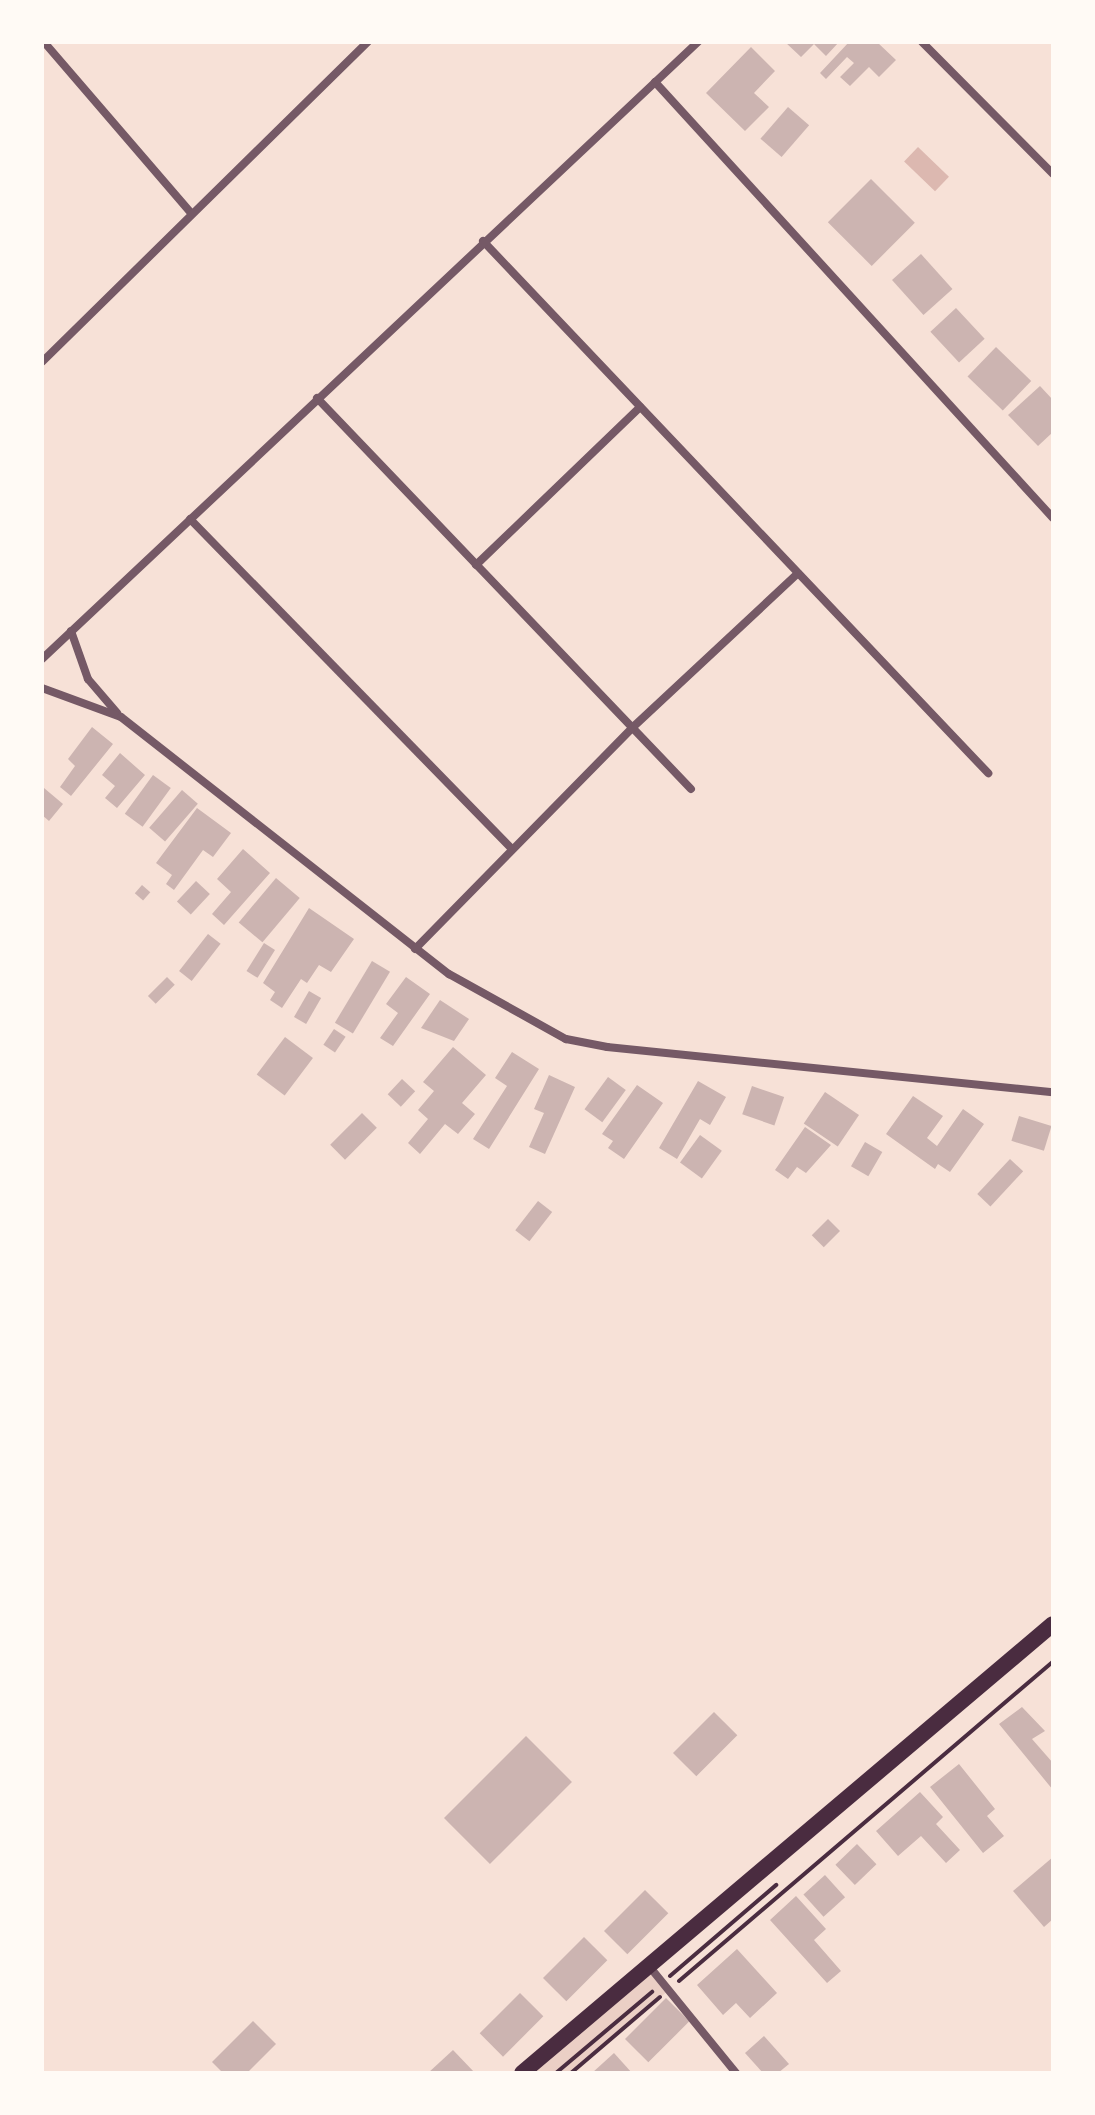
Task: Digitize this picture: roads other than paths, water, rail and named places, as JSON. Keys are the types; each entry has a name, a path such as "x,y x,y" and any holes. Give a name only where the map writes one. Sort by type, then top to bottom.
{"main road":[{"path":"522,2073 1053,1624"}],"street":[{"path":"44,42 191,213"},
{"path":"42,362 368,42"},
{"path":"42,659 698,42"},
{"path":"922,42 1053,174"},
{"path":"655,82 1053,518"},
{"path":"483,241 988,773"},
{"path":"317,398 691,789"},
{"path":"476,565 640,407"},
{"path":"190,519 512,849"},
{"path":"415,949 632,728 798,573"},
{"path":"71,631 88,679 121,717 415,949 463,982 566,1039 607,1047 1053,1092"},
{"path":"42,688 121,717"},
{"path":"649,1966 736,2073"}]}
